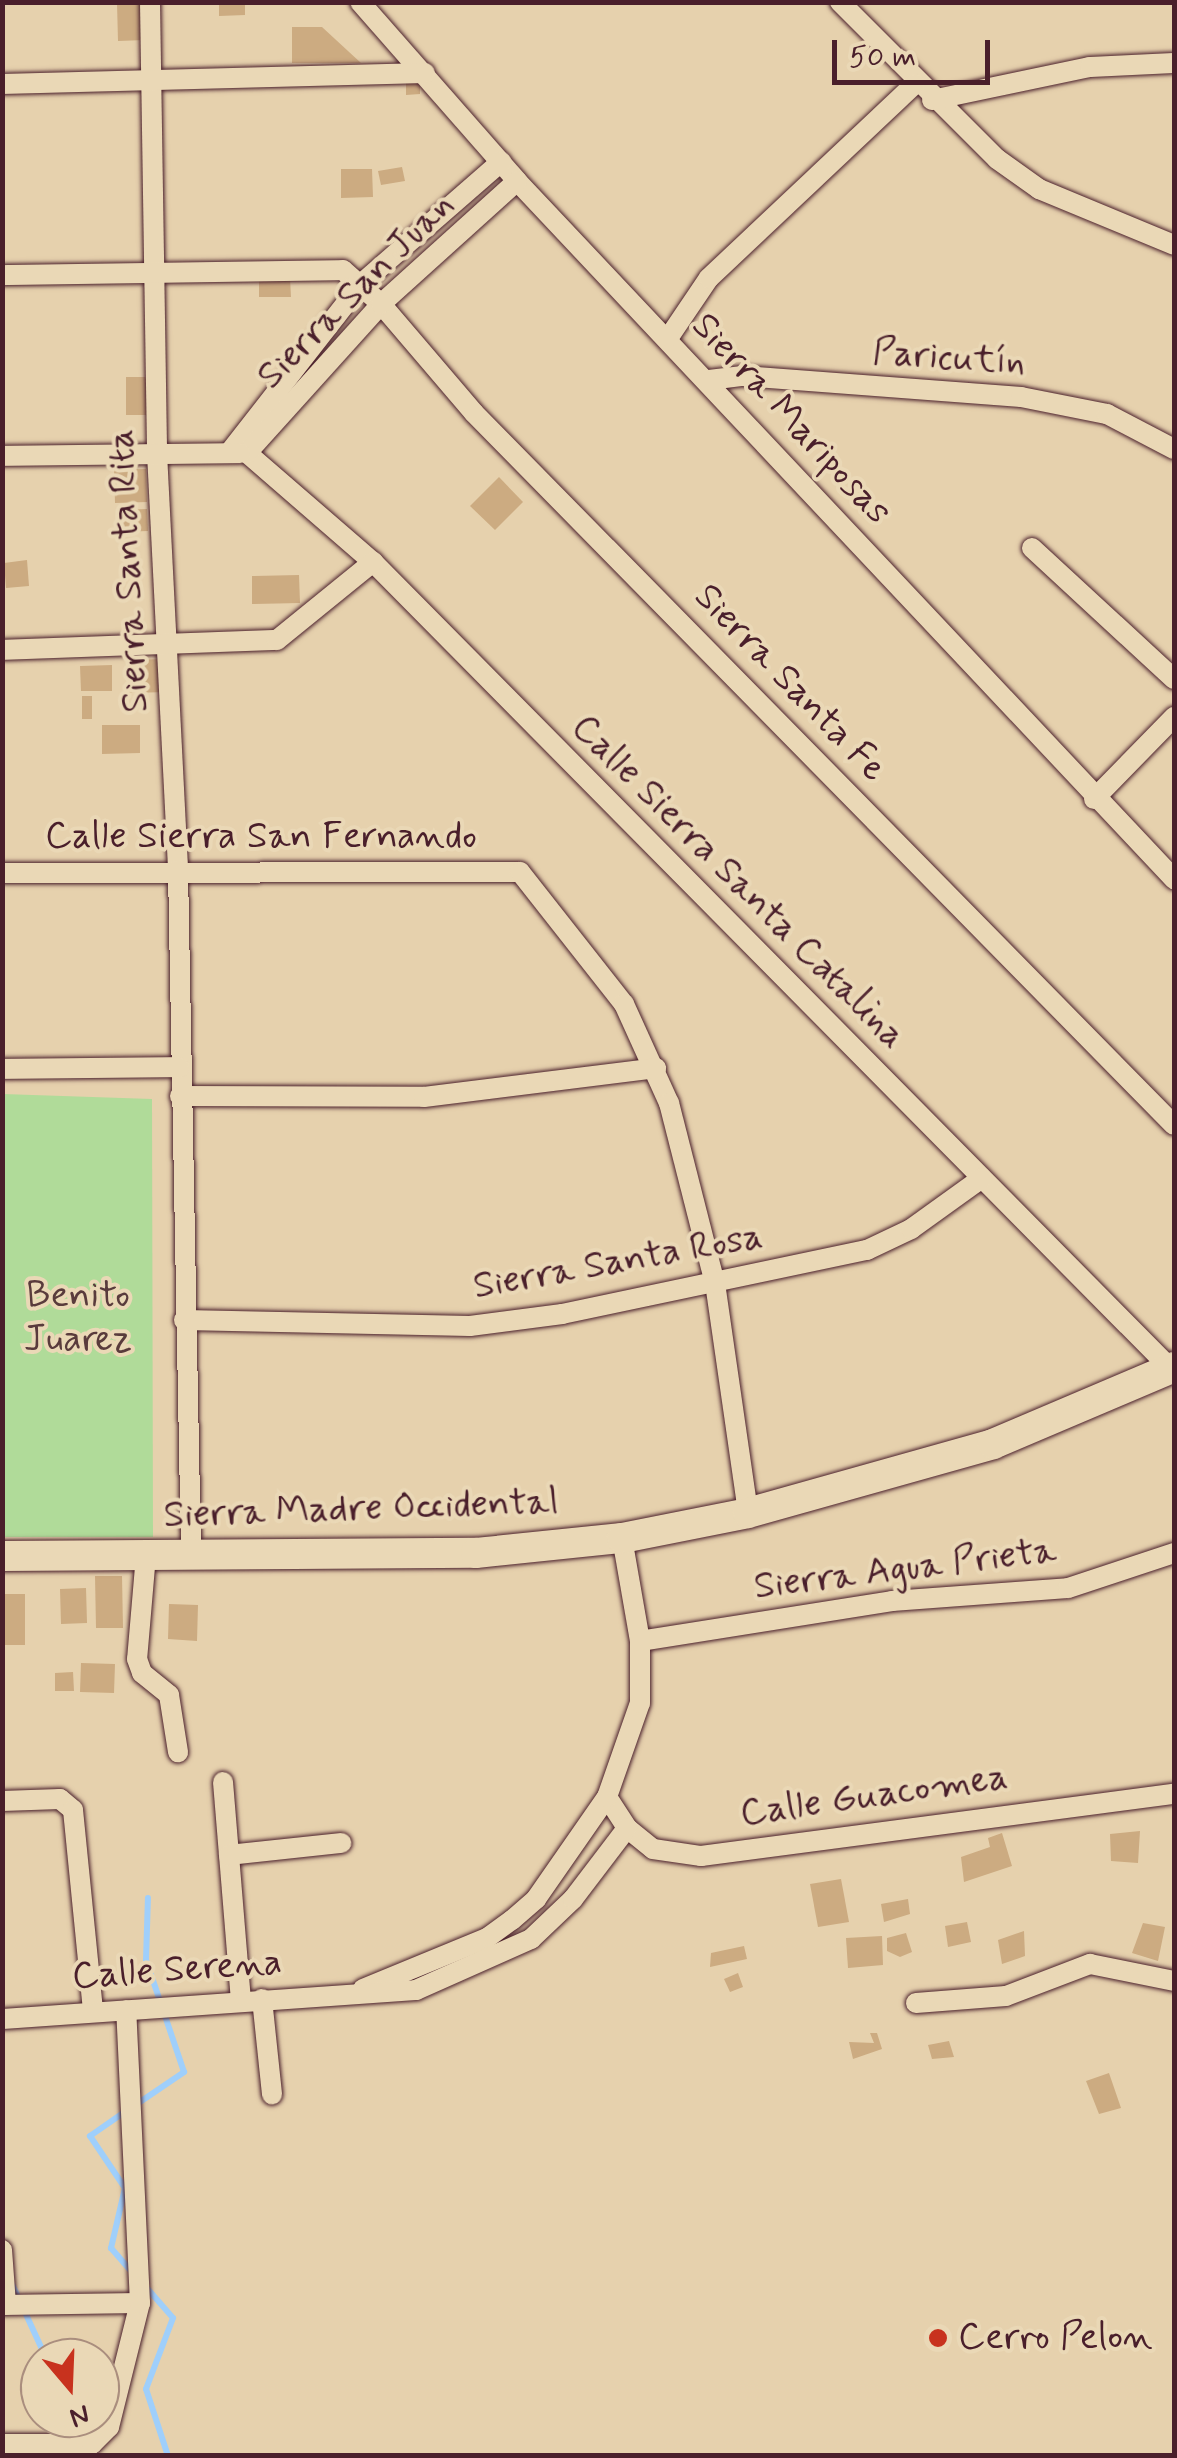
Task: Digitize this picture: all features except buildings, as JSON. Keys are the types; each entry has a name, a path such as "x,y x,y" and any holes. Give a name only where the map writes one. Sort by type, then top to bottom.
{"street":[{"name":"Sierra Santa Rita","path":"150,2 157,453 178,870 191,1554"},
{"name":"Sierra Mariposas","path":"360,2 518,182 669,337 1094,799 1174,879"},
{"path":"840,2 915,84 996,160 1040,188 1174,245"},
{"path":"932,100 1090,67 1174,62"},
{"path":"2,84 425,73"},
{"path":"669,337 709,278 915,84"},
{"name":"Sierra San Juan","path":"238,453 361,284 501,162"},
{"name":"Sierra San Juan","path":"238,453 381,304 518,182"},
{"path":"2,275 156,269 342,270 361,284"},
{"name":"Sierra Santa Fe","path":"361,284 474,413 1174,1125"},
{"name":"Paricutín","path":"709,380 743,376 1020,397 1107,414 1174,450"},
{"path":"2,456 238,453"},
{"name":"Calle Sierra Santa Catalina","path":"238,453 373,562 1172,1368"},
{"path":"1032,548 1174,679"},
{"path":"2,650 276,640 373,562"},
{"path":"1094,799 1174,717"},
{"name":"Calle Sierra San Fernando","path":"2,873 520,872 599,967 656,1068"},
{"path":"2,1070 179,1067"},
{"path":"180,1096 424,1098 656,1068 715,1283 748,1513"},
{"name":"Sierra Santa Rosa","path":"184,1320 470,1326 715,1283 889,1242 982,1178"},
{"name":"Sierra Madre Occidental","path":"2,1556 476,1553 622,1538 748,1513 992,1444 1172,1368"},
{"name":"Calle Serena","path":"357,1992 487,1938 512,1920 547,1885 606,1797 640,1702 640,1641 622,1538"},
{"name":"Sierra Agua Prieta","path":"640,1641 892,1600 1068,1588 1174,1553"},
{"path":"146,1555 137,1659 142,1674 169,1695 178,1752"},
{"path":"223,1782 229,1855 252,2000 272,2094"},
{"name":"Calle Guacomea","path":"606,1797 627,1828 653,1850 701,1856 1174,1794"},
{"path":"2,1800 60,1799 73,1810 94,2011"},
{"name":"Calle Serena","path":"2,2019 416,1990 531,1939 573,1899 627,1828"},
{"path":"229,1855 340,1842"},
{"path":"916,2004 1006,1996 1090,1964 1174,1980"},
{"path":"2,2444 92,2444 102,2438 140,2304 126,2010"},
{"path":"2,2250 4,2305 140,2304"}],"green space":[{"name":"Benito Juarez","path":"3,1094 152,1099 153,1537 3,1537"}],"waterway":[{"path":"137,2104 184,2072 146,1960 148,1898"},
{"path":"126,2111 90,2136 125,2188 111,2248 134,2274"},
{"path":"12,2284 37,2338"},
{"path":"146,2287 173,2318 146,2389 168,2456"}],"place":[{"name":"Cerro Pelon","path":"938,2338"}]}
